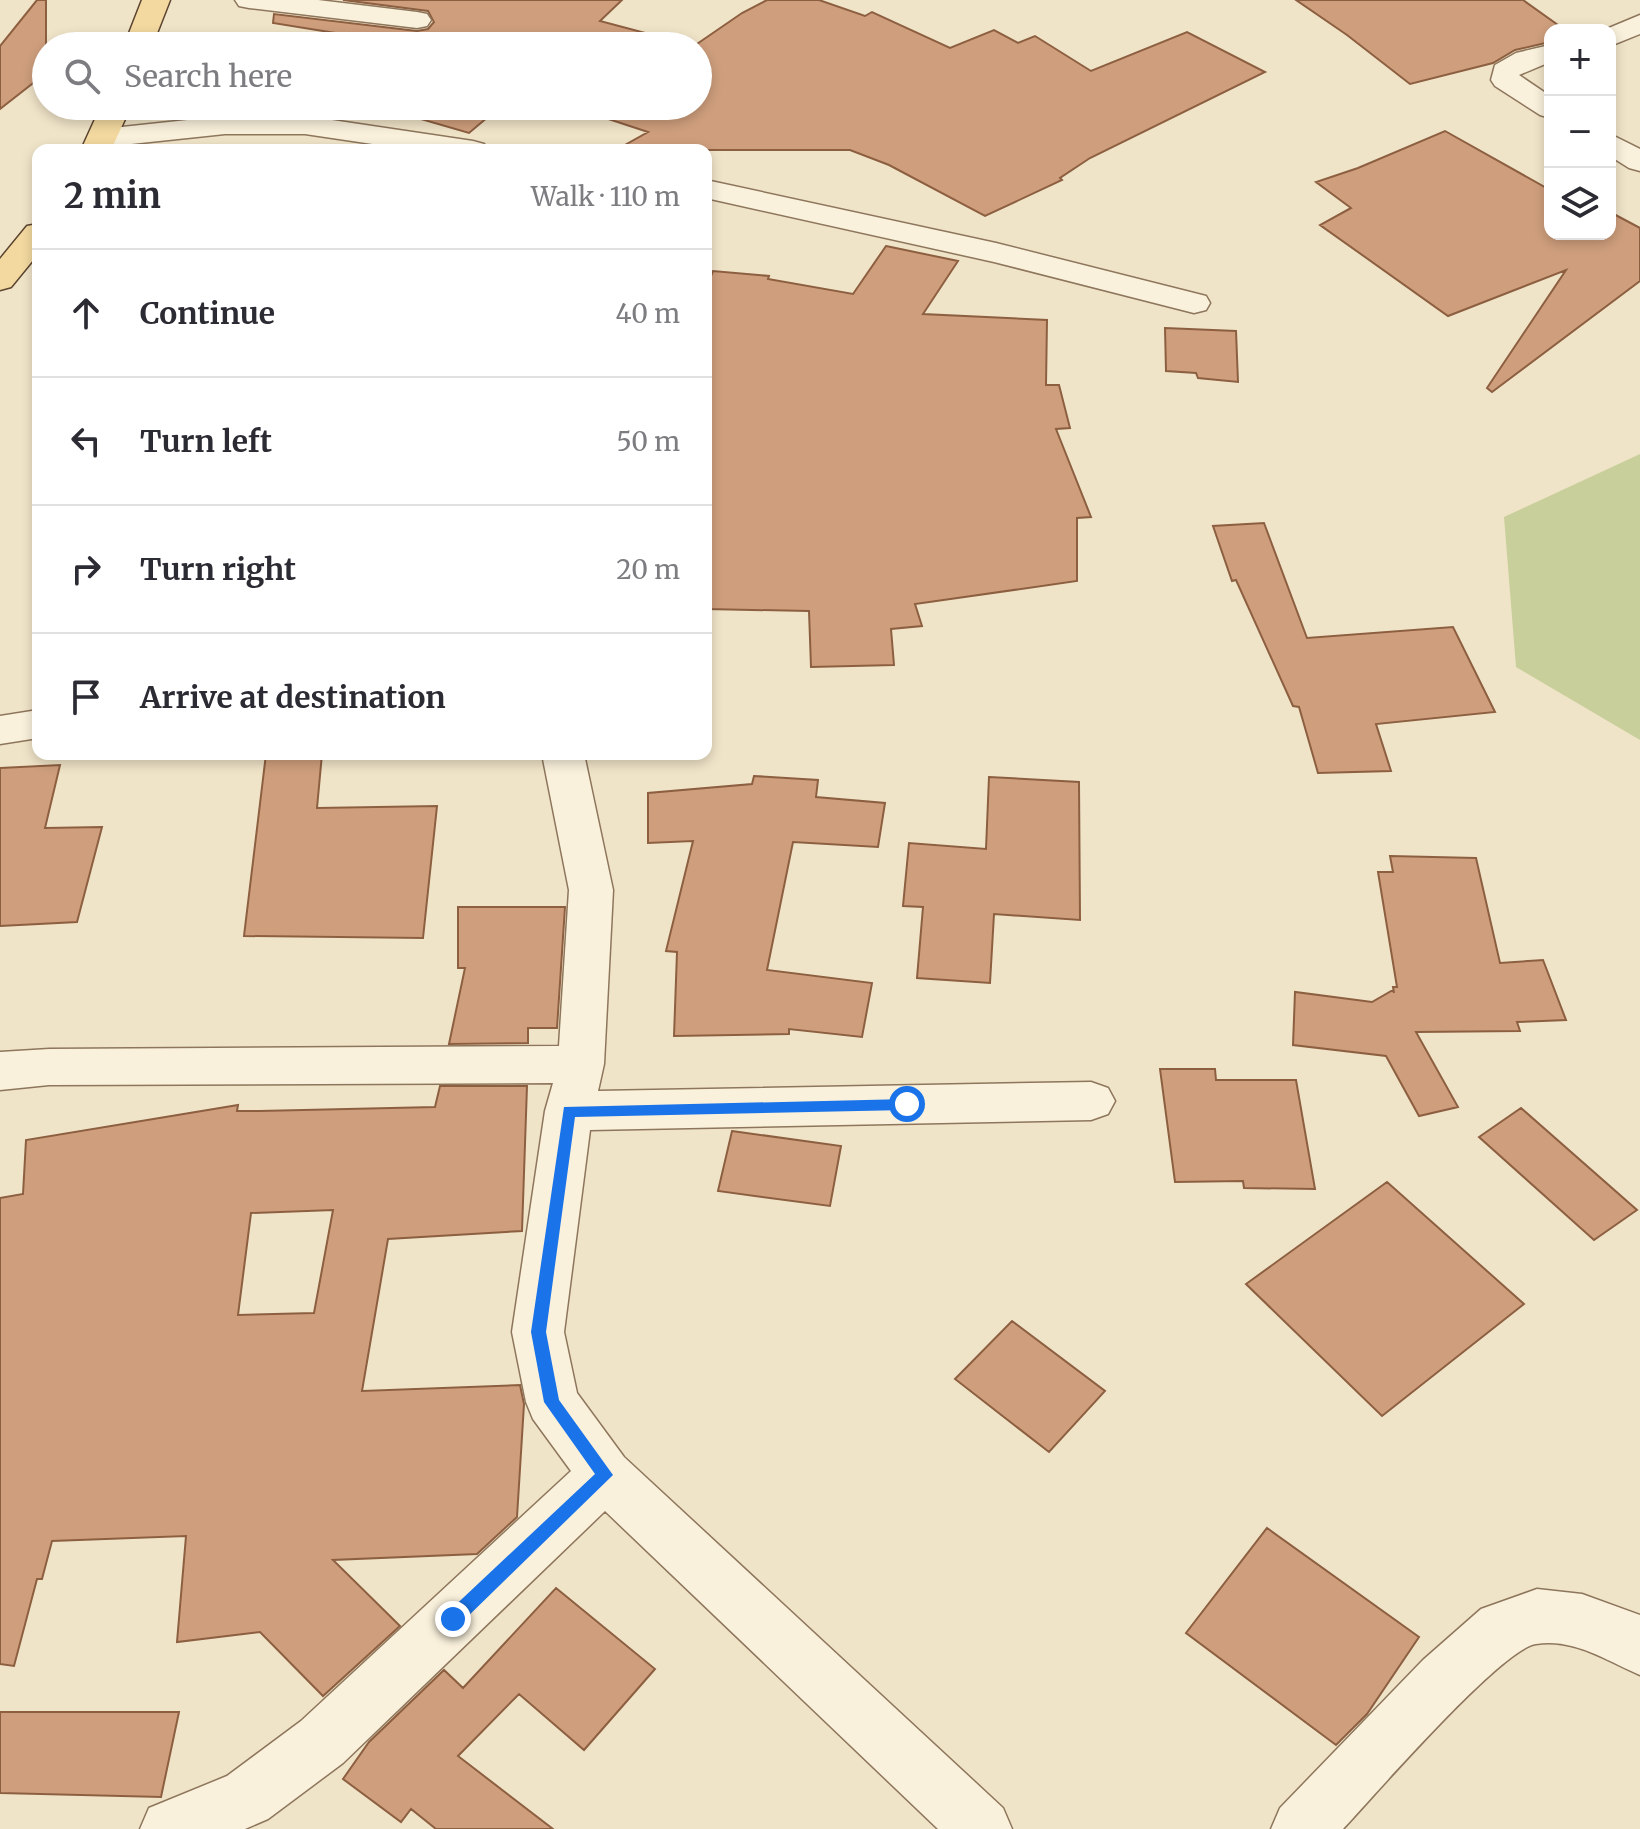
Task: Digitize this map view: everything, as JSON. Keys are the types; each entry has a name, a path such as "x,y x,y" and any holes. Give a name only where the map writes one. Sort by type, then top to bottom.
{"main road":[{"path":"143,32 156,0"},
{"path":"100,144 110,120"},
{"path":"6,266 32,239"}],"street":[{"path":"249,0 417,20"},
{"path":"1616,35 1640,23"},
{"path":"1544,54 1526,59 1505,71 1505,80 1544,105"},
{"path":"100,144 225,125 305,125 433,144"},
{"path":"1616,147 1640,162"},
{"path":"712,190 996,253 1194,303"},
{"path":"0,730 32,725"},
{"path":"564,760 591,890 581,1064 569,1111 538,1332 552,1402 605,1475 982,1829"},
{"path":"0,1071 65,1067 581,1064"},
{"path":"569,1111 1091,1101"},
{"path":"170,1829 247,1798 322,1742 605,1475"},
{"path":"1301,1829 1443,1680 1501,1628 1537,1616 1582,1621 1615,1632 1640,1647"}],"green space":[{"path":"1640,454 1640,740 1516,667 1504,517"}],"building":[{"path":"37,0 46,0 46,32 32,32 32,84 0,109 0,46"},
{"path":"343,0 622,0 600,21 641,32 329,32 273,23 274,14 417,31 428,29 434,22 428,11"},
{"path":"767,0 819,0 865,16 872,12 950,48 994,30 1018,43 1035,36 1091,71 1187,32 1265,72 1090,158 1060,178 1062,180 985,216 889,165 850,150 712,150 712,144 627,144 648,132 612,120 712,120 712,34"},
{"path":"1296,0 1523,0 1557,24 1544,24 1544,43 1515,50 1493,63 1410,84"},
{"path":"424,120 484,120 469,133"},
{"path":"1445,131 1544,187 1544,240 1616,240 1616,215 1640,228 1640,281 1492,392 1487,388 1566,270 1448,316 1320,225 1351,208 1316,182 1358,168"},
{"path":"886,246 958,261 923,314 1047,320 1046,385 1059,385 1070,428 1056,429 1091,517 1077,518 1077,581 915,604 922,626 891,629 894,665 811,667 809,611 712,609 712,273 713,271 769,276 768,279 853,294"},
{"path":"1165,328 1236,331 1238,382 1198,378 1196,373 1166,371"},
{"path":"1264,523 1307,638 1453,627 1495,712 1376,724 1391,771 1318,773 1299,707 1293,706 1236,580 1232,581 1213,526"},
{"path":"265,760 321,760 317,808 437,806 423,938 244,936"},
{"path":"60,765 45,828 102,827 77,922 0,926 0,768"},
{"path":"754,776 818,780 816,797 885,803 878,847 793,842 767,970 872,983 862,1037 789,1029 789,1034 674,1036 677,952 666,951 693,841 648,843 648,793 752,784"},
{"path":"989,777 1079,782 1080,920 994,914 990,983 917,978 923,907 903,906 909,843 986,849"},
{"path":"1390,856 1476,858 1500,963 1543,960 1566,1020 1517,1022 1520,1031 1416,1032 1458,1107 1419,1116 1386,1056 1293,1045 1295,992 1372,1002 1393,990 1394,993 1393,987 1397,987 1378,872 1393,872"},
{"path":"458,907 565,907 557,1028 528,1028 528,1043 449,1044 465,968 458,968"},
{"path":"1160,1069 1215,1069 1216,1080 1296,1080 1315,1189 1244,1188 1243,1181 1175,1182"},
{"path":"440,1086 527,1086 522,1231 388,1239 362,1391 520,1385 524,1404 517,1517 477,1554 333,1560 400,1626 323,1696 260,1632 177,1642 186,1536 52,1541 42,1579 37,1579 14,1666 0,1664 0,1198 23,1194 26,1140 238,1105 237,1111 435,1107","holes":["333,1210 314,1313 238,1315 251,1213"]},
{"path":"1521,1108 1637,1210 1594,1240 1479,1137"},
{"path":"732,1131 841,1146 830,1206 718,1191"},
{"path":"1387,1182 1524,1304 1382,1416 1246,1284"},
{"path":"1012,1321 1105,1391 1049,1452 955,1379"},
{"path":"1267,1528 1419,1637 1367,1714 1336,1745 1186,1633"},
{"path":"556,1588 655,1669 584,1750 519,1694 458,1756 553,1829 436,1829 411,1809 401,1822 343,1779 369,1742 444,1670 463,1688"},
{"path":"0,1712 179,1712 161,1797 0,1793"}],"route":[{"path":"453,1619 605,1475 552,1402 538,1332 569,1111 907,1104"}]}
